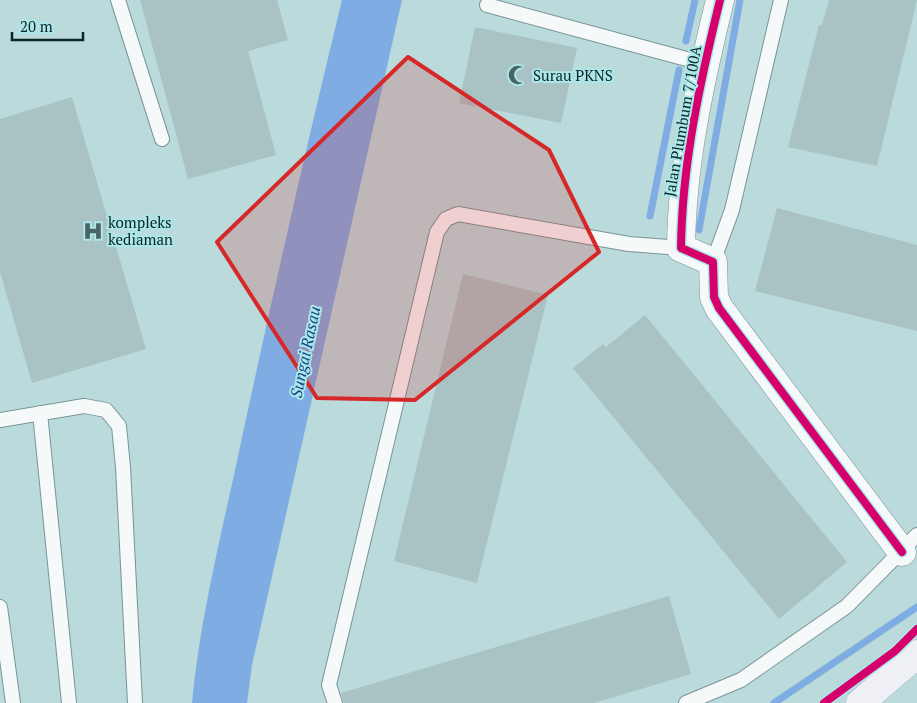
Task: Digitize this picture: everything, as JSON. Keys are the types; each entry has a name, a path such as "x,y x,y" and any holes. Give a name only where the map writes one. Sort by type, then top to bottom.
{"main road":[{"path":"860,703 917,654"}],"street":[{"name":"Jalan Plumbum 7/100A","path":"681,248 682,203 686,162 705,64 720,0"},
{"path":"681,248 713,262 714,296 719,308 910,544"}],"lane":[{"path":"118,0 162,139"},
{"path":"713,262 732,210 781,0"},
{"path":"488,5 705,64"},
{"path":"335,703 329,684 437,232 446,220 458,214 629,244 681,248"},
{"path":"0,420 84,406 106,410 119,426 123,467 135,703"},
{"path":"40,413 69,703"},
{"path":"686,703 741,680 847,606 910,544"},
{"path":"0,607 13,703"}],"highlighted area":[{"path":"408,57 549,150 599,252 415,400 317,398 217,242"}],"water":[{"name":"Sungai Rasau","path":"342,0 402,0 252,665 247,703 192,703 200,639 219,543 264,335"}],"building":[{"path":"140,0 277,0 288,40 248,51 276,155 188,179"},
{"path":"829,0 917,0 877,166 788,147 819,25 822,25"},
{"path":"475,27 577,48 561,123 459,103"},
{"path":"72,97 146,349 32,383 0,272 0,119"},
{"path":"777,208 917,245 917,331 755,291"},
{"path":"463,274 548,295 477,583 394,561"},
{"path":"645,315 847,562 779,619 573,368 603,344 606,347"},
{"path":"669,596 691,674 594,703 344,703 341,693"}],"waterway":[{"path":"686,41 695,0"},
{"path":"699,230 740,0"},
{"path":"650,216 679,70"},
{"path":"774,703 917,607"}],"cycle path":[{"path":"720,0 693,123 682,216 681,248 713,262 714,297 719,308 902,552"},
{"path":"824,703 895,651 917,629"}],"place":[{"name":"Surau PKNS","path":"518,75"},
{"name":"kompleks kediaman","path":"93,231"}]}
